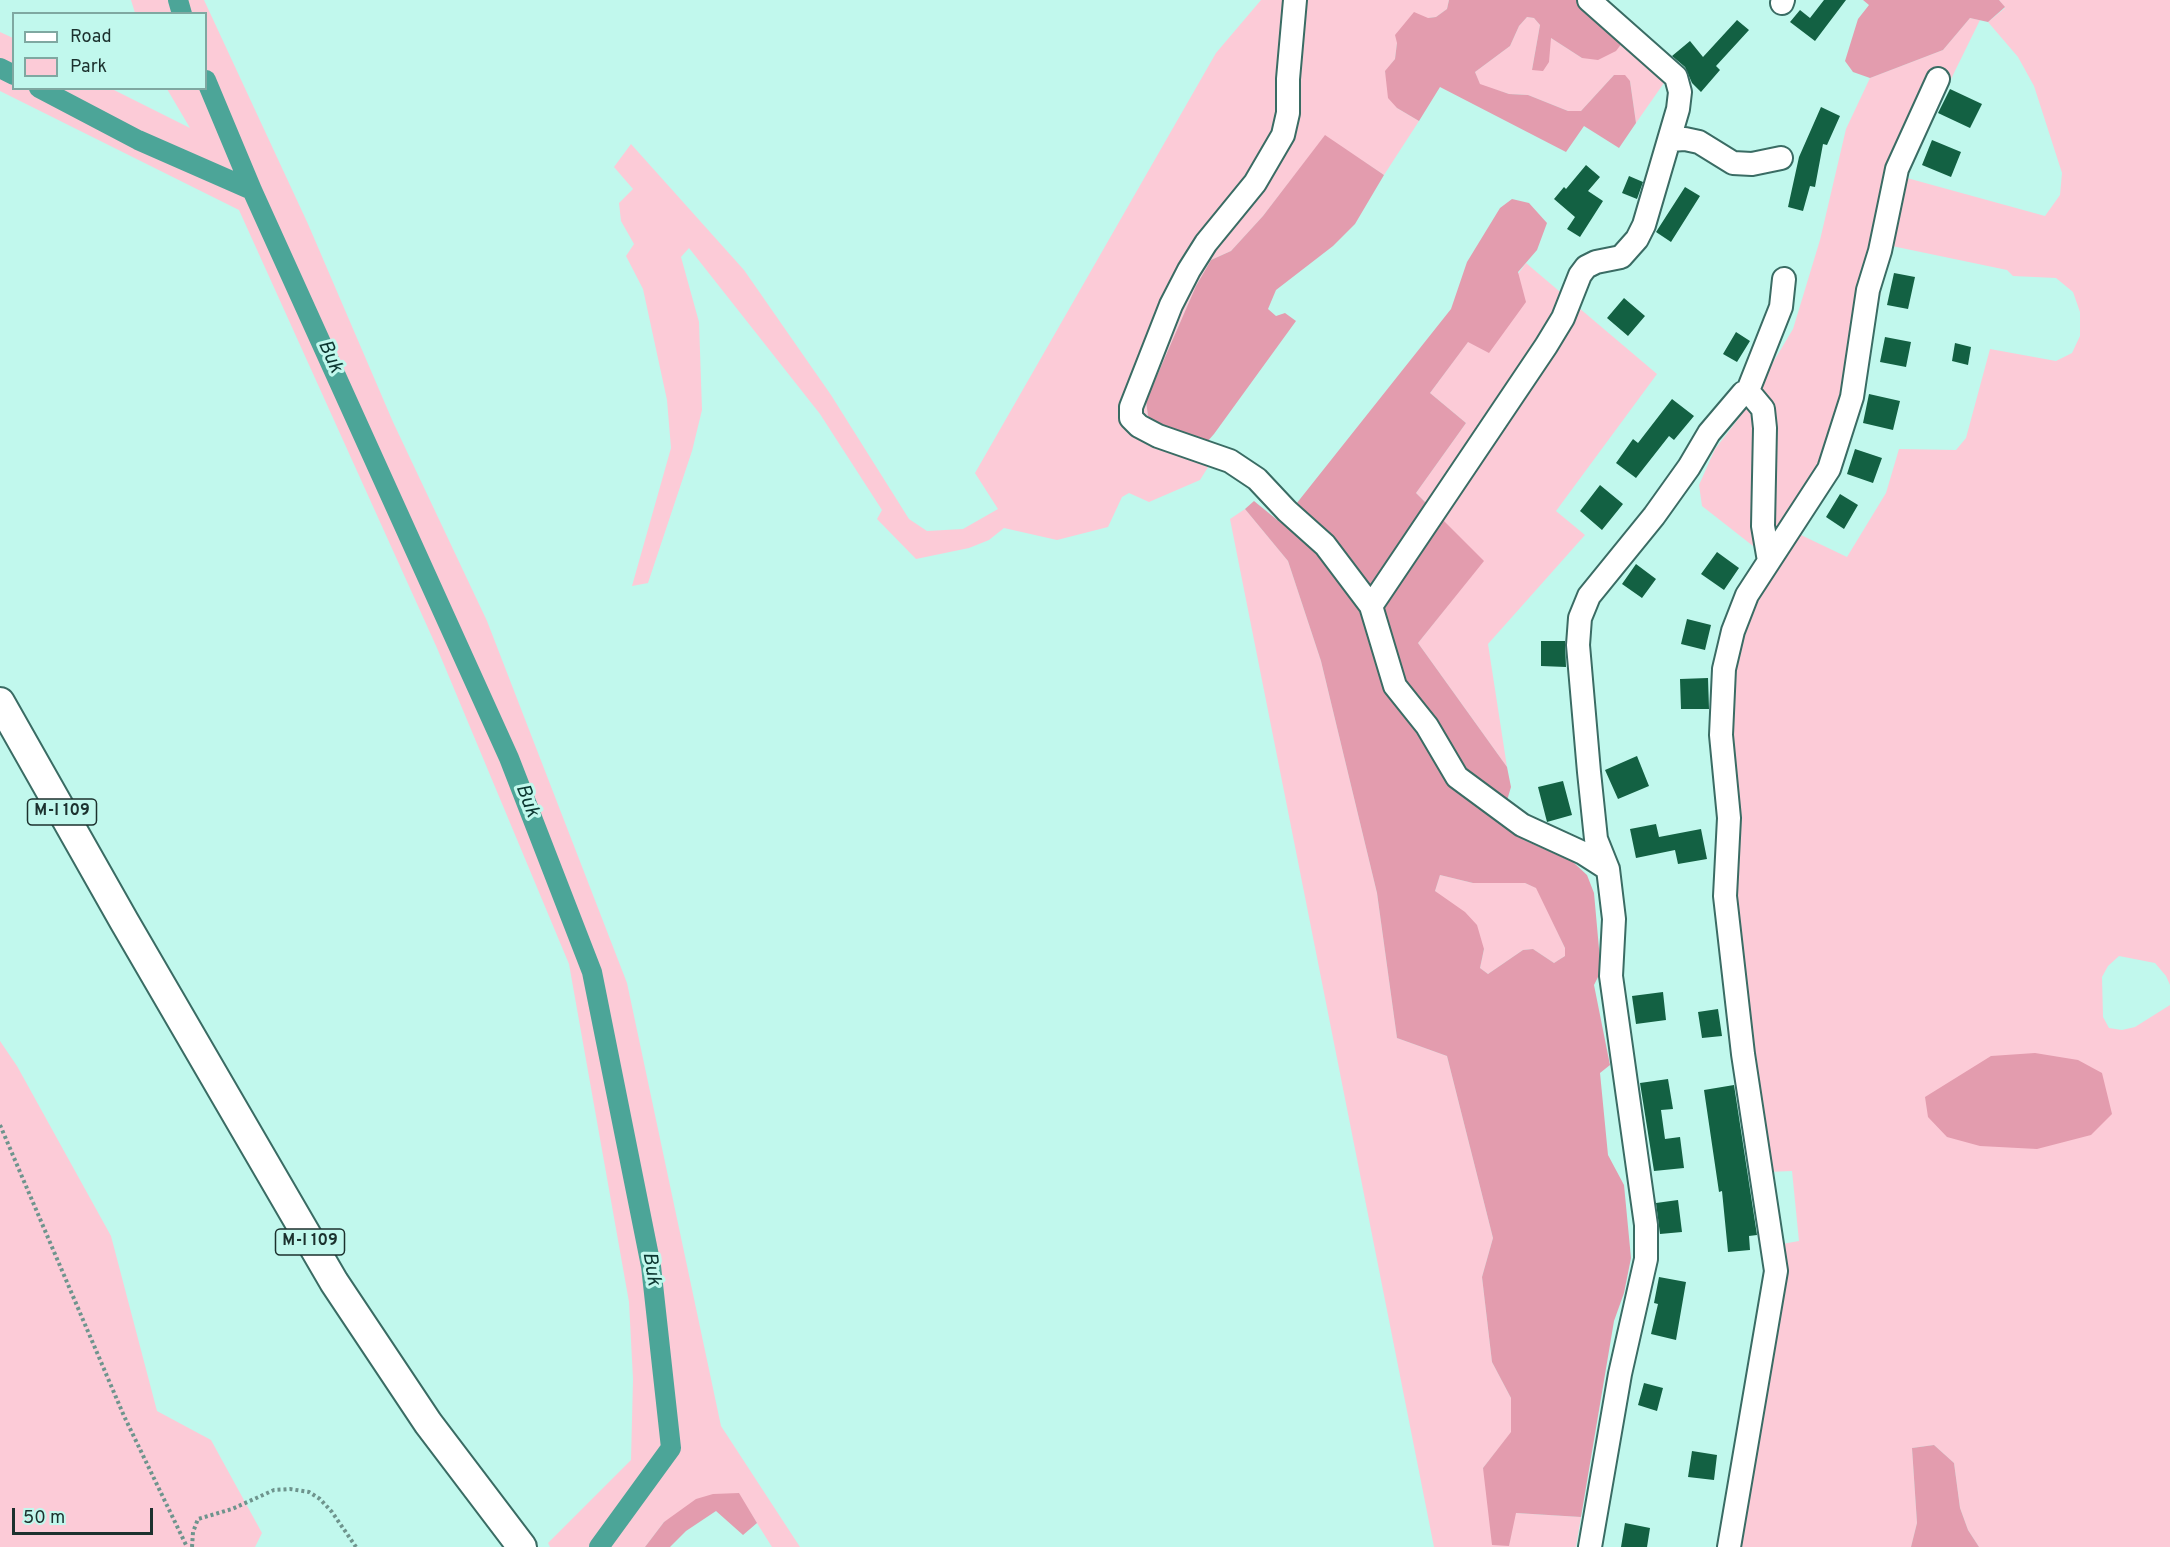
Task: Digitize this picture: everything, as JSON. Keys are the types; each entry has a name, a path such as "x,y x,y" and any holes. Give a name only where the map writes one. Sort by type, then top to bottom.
{"main road":[{"name":"M-I 109","path":"0,702 123,921 334,1282 428,1423 522,1547"}],"street":[{"path":"1295,0 1288,112 1283,135 1256,183 1206,243 1171,305 1131,407 1131,418 1139,426 1158,436 1230,461 1257,479 1287,512 1325,544 1371,606 1395,687 1427,726 1457,777 1522,825 1583,853 1608,870"},
{"path":"1371,606 1546,346 1563,318 1580,275 1586,267 1596,262 1621,257 1637,239 1644,225 1670,140 1680,92 1676,77 1589,0"},
{"path":"1729,1547 1776,1271 1743,1053 1725,896 1729,818 1721,735 1724,669 1733,631 1747,595 1829,469 1852,397 1868,290 1880,251 1897,169 1938,79"},
{"path":"1670,140 1685,139 1699,142 1733,164 1752,164 1781,158"},
{"path":"1590,1547 1620,1374 1646,1259 1646,1225 1623,1077 1611,976 1614,919 1608,870 1596,838 1578,645 1580,618 1589,596 1654,516 1689,467 1709,433 1738,396 1747,393 1781,307 1784,279"},
{"path":"1747,393 1762,409 1766,428 1763,526 1768,561"}],"path":[{"path":"0,1125 124,1416 187,1547"},
{"path":"192,1547 192,1532 198,1519 232,1509 274,1490 290,1489 309,1492 320,1499 356,1547"}],"green space":[{"path":"131,0 204,0 308,224 393,422 487,621 627,983 721,1426 800,1547 772,1547 738,1493 664,1522 645,1547 550,1547 548,1543 631,1460 633,1379 629,1302 569,964 437,648 239,210 0,91 0,32 12,38 12,90 114,90 190,128 168,90 207,90 207,12 135,12"},
{"path":"1261,0 1449,0 1447,9 1436,17 1428,18 1397,43 1395,59 1385,72 1397,108 1419,121 1384,175 1325,136 1263,216 1231,251 1211,260 1196,286 1146,401 1148,416 1129,427 1210,464 1200,480 1149,502 1129,493 1122,497 1108,527 1057,540 1004,528 989,540 969,548 916,559 877,519 882,510 820,414 689,248 681,257 699,322 702,410 692,451 648,583 632,586 671,448 667,400 643,289 626,256 634,244 621,221 619,203 633,189 614,167 631,144 744,270 831,395 909,519 927,531 963,529 998,509 975,473 1216,53"},
{"path":"1999,0 2170,0 2170,985 2155,963 2119,956 2108,966 2102,977 2103,1017 2109,1028 2122,1030 2135,1027 2170,1005 2170,1547 1979,1547 1968,1530 1960,1508 1954,1463 1934,1445 1912,1448 1917,1523 1911,1547 1740,1547 1782,1244 1799,1241 1792,1171 1767,1172 1731,900 1727,736 1738,634 1776,564 1702,506 1699,485 1715,449 1742,414 1793,329 1820,240 1846,129 1870,78 1943,50 1970,18 1980,20 1925,132 1907,178 2045,216 2060,195 2062,173 2034,86 2018,57 1988,22 2005,8","holes":["1892,246 2007,270 2013,276 2056,278 2073,292 2080,312 2080,336 2072,353 2056,361 1990,349 1966,438 1956,450 1899,449 1886,493 1847,557 1801,535 1835,478 1866,380 1884,272"]},
{"path":"1527,17 1534,18 1540,25 1532,70 1551,38 1582,58 1625,39 1634,55 1666,80 1636,123 1630,81 1614,75 1581,111 1568,111 1528,95 1509,94 1480,85 1475,72 1510,46 1519,26"},
{"path":"1526,263 1657,374 1556,511 1585,535 1488,644 1507,767 1418,643 1483,561 1416,493 1466,423 1430,393"},
{"path":"1245,509 1288,561 1321,661 1377,893 1397,1038 1447,1056 1493,1238 1482,1277 1492,1362 1511,1398 1511,1433 1483,1468 1509,1545 1515,1513 1581,1517 1576,1547 1434,1547 1230,519"},
{"path":"1440,875 1473,883 1525,883 1537,888 1565,948 1565,956 1554,963 1533,949 1523,950 1488,974 1480,968 1484,949 1435,891"},
{"path":"0,1041 17,1066 111,1236 157,1411 211,1440 262,1533 255,1547 0,1547"}],"shaded area":[{"path":"1449,0 1580,0 1625,39 1616,51 1598,60 1582,58 1551,38 1549,62 1543,71 1532,70 1540,25 1534,18 1527,17 1519,26 1510,46 1475,72 1480,84 1509,94 1528,95 1568,111 1581,111 1614,75 1625,75 1630,81 1636,123 1619,148 1584,126 1566,152 1440,87 1419,121 1397,108 1388,98 1385,71 1395,59 1397,43 1395,35 1414,12 1428,18 1436,17 1447,9"},
{"path":"1863,0 1999,0 2005,7 1988,22 1970,18 1943,50 1870,78 1853,72 1845,61 1858,19 1869,5"},
{"path":"1325,135 1384,175 1355,224 1333,246 1276,290 1268,309 1276,316 1285,313 1296,321 1207,442 1161,426 1148,416 1146,401 1196,286 1211,260 1231,251 1263,216"},
{"path":"1512,199 1529,203 1547,223 1537,250 1518,272 1526,302 1489,353 1468,342 1430,393 1466,423 1416,493 1484,561 1418,643 1507,767 1511,787 1500,824 1524,840 1573,862 1587,875 1594,893 1601,971 1594,985 1610,1065 1600,1073 1608,1155 1624,1185 1631,1258 1624,1293 1614,1321 1581,1517 1516,1513 1509,1546 1492,1545 1483,1468 1511,1432 1511,1398 1492,1362 1482,1277 1493,1238 1447,1056 1397,1038 1377,893 1321,661 1288,561 1245,509 1254,501 1281,523 1451,309 1467,262 1500,208","holes":["1440,875 1473,883 1525,883 1536,888 1565,948 1565,956 1554,963 1533,949 1523,950 1488,974 1480,968 1484,949 1477,925 1465,912 1435,891"]},
{"path":"2035,1053 2078,1060 2102,1073 2112,1114 2091,1135 2037,1149 1980,1146 1947,1137 1928,1117 1925,1097 1991,1056"},
{"path":"1934,1445 1954,1463 1960,1508 1968,1530 1979,1547 1911,1547 1917,1523 1912,1448"},
{"path":"739,1493 757,1523 743,1535 716,1511 686,1531 670,1547 645,1547 664,1522 696,1499 713,1494"}],"building":[{"path":"1824,0 1846,0 1815,41 1790,22 1800,10 1810,18"},
{"path":"1737,20 1749,30 1716,66 1720,70 1701,92 1692,83 1685,67 1672,56 1690,41 1703,57"},
{"path":"1950,89 1982,104 1970,128 1938,113"},
{"path":"1821,107 1840,116 1827,145 1823,144 1815,187 1810,186 1803,211 1788,207 1799,157"},
{"path":"1932,140 1961,152 1951,177 1922,165"},
{"path":"1586,165 1600,177 1588,191 1603,201 1580,237 1567,229 1575,217 1554,199 1564,187 1566,189"},
{"path":"1629,176 1643,182 1637,199 1622,193"},
{"path":"1685,187 1700,196 1671,242 1656,232"},
{"path":"1894,273 1915,277 1908,309 1887,305"},
{"path":"1624,298 1645,316 1628,336 1607,318"},
{"path":"1736,332 1750,341 1737,362 1723,354"},
{"path":"1885,337 1911,342 1906,367 1880,362"},
{"path":"1955,343 1971,347 1968,365 1952,361"},
{"path":"1869,394 1900,401 1893,430 1863,423"},
{"path":"1672,399 1694,416 1674,440 1669,436 1636,478 1616,463 1633,439 1638,443"},
{"path":"1855,449 1882,458 1873,483 1847,474"},
{"path":"1600,485 1623,504 1602,530 1580,511"},
{"path":"1840,494 1858,505 1844,529 1826,517"},
{"path":"1717,552 1739,568 1724,590 1701,574"},
{"path":"1636,564 1656,579 1642,598 1622,584"},
{"path":"1687,619 1711,625 1705,650 1681,644"},
{"path":"1541,641 1565,641 1566,667 1541,666"},
{"path":"1708,678 1709,709 1681,709 1680,679"},
{"path":"1637,756 1649,786 1618,799 1605,770"},
{"path":"1563,781 1572,815 1547,822 1538,787"},
{"path":"1656,824 1659,837 1701,829 1707,859 1678,864 1675,850 1636,858 1630,829"},
{"path":"1663,992 1666,1020 1636,1024 1632,996"},
{"path":"1718,1009 1722,1036 1702,1038 1698,1012"},
{"path":"1668,1079 1673,1109 1661,1110 1665,1139 1680,1137 1684,1168 1654,1171 1640,1083"},
{"path":"1734,1085 1757,1235 1749,1236 1750,1250 1728,1252 1722,1191 1719,1192 1704,1090"},
{"path":"1678,1200 1682,1232 1660,1234 1656,1203"},
{"path":"1659,1277 1686,1282 1676,1340 1651,1334 1658,1304 1654,1303"},
{"path":"1644,1383 1663,1388 1657,1411 1638,1405"},
{"path":"1692,1451 1717,1455 1714,1480 1688,1477"},
{"path":"1625,1523 1650,1528 1647,1547 1621,1547"}],"waterway":[{"name":"Buk","path":"178,0 181,12"},
{"path":"0,68 12,74"},
{"name":"Buk","path":"207,82 252,190 509,758 592,972 651,1266 671,1448 599,1547"},
{"path":"43,90 138,140 252,190"}]}
